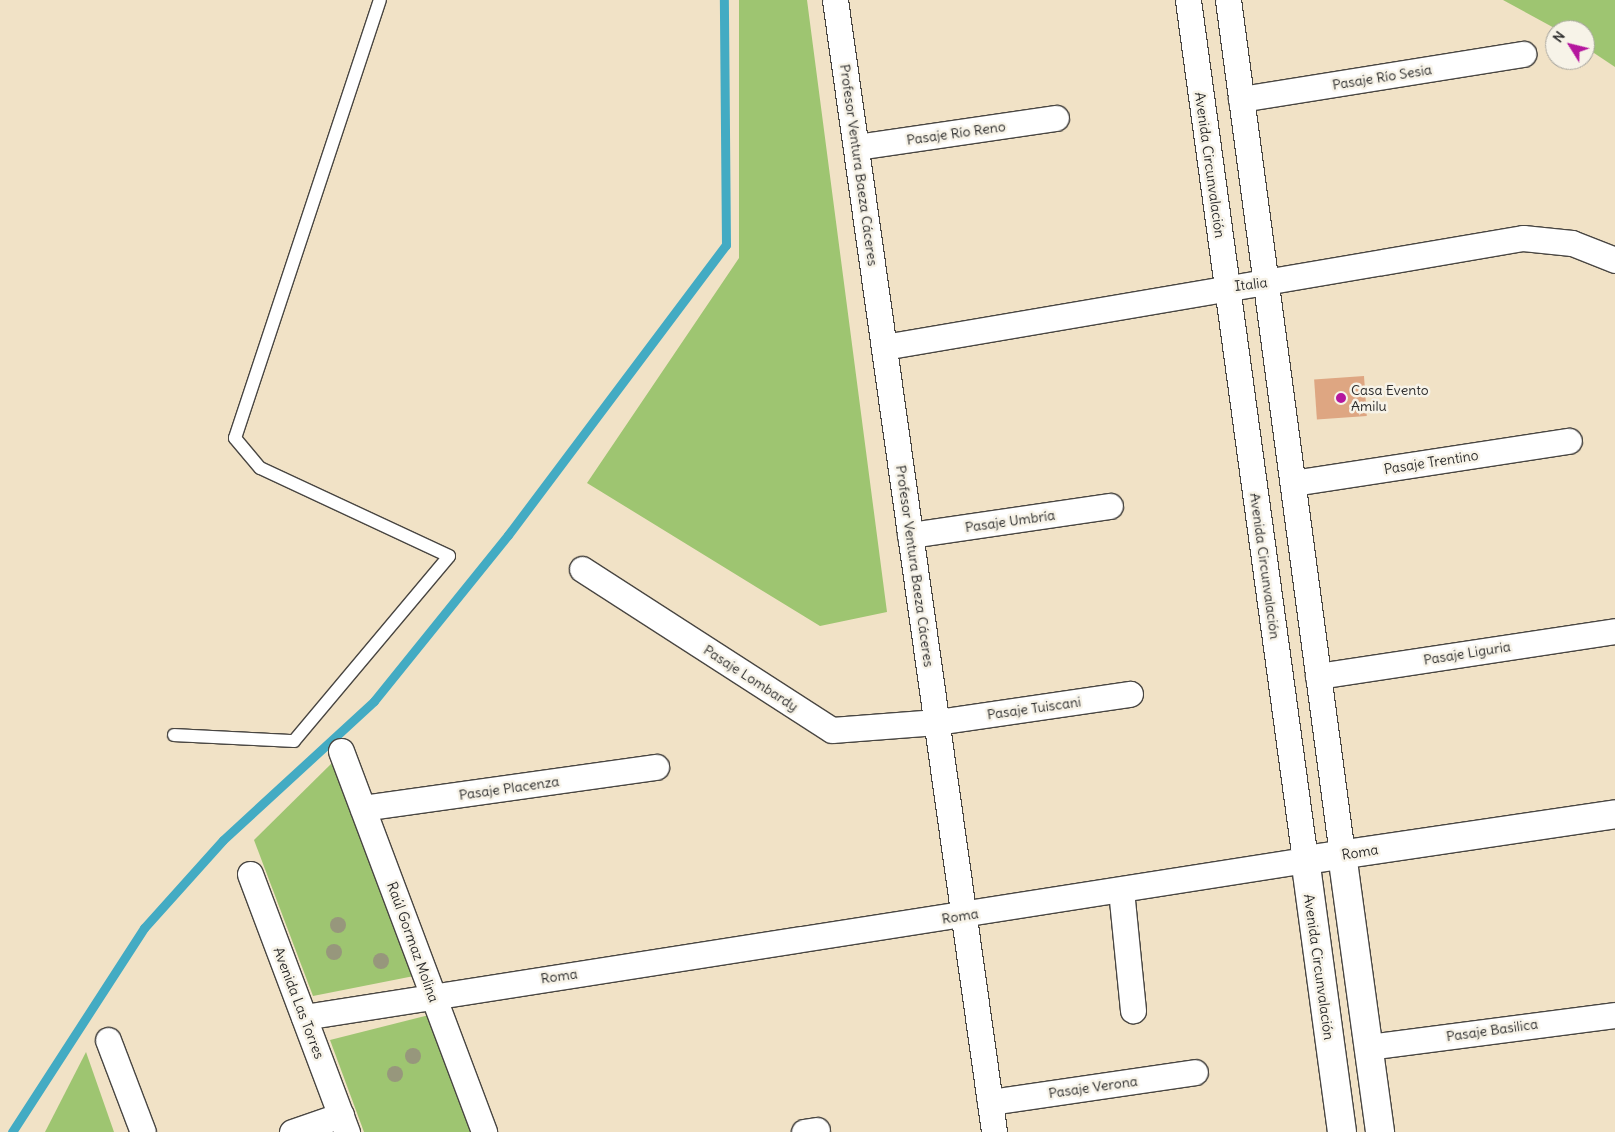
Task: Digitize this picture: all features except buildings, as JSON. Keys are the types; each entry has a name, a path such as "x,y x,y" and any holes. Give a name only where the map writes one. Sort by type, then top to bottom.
{"street":[{"name":"Profesor Ventura Baeza Cáceres","path":"835,0 994,1132"},
{"name":"Avenida Circunvalación","path":"1188,0 1342,1132"},
{"path":"1228,0 1380,1132"},
{"name":"Pasaje Río Sesia","path":"1241,99 1523,54"},
{"name":"Pasaje Río Reno","path":"856,147 1056,118"},
{"name":"Italia","path":"884,347 1523,238 1572,243 1615,260"},
{"name":"Pasaje Trentino","path":"1293,483 1570,441"},
{"name":"Pasaje Umbría","path":"910,535 1110,506"},
{"name":"Pasaje Lombardy","path":"582,570 832,730 937,722"},
{"name":"Pasaje Liguria","path":"1318,676 1615,631"},
{"name":"Pasaje Tuiscani","path":"937,722 1130,694"},
{"name":"Raúl Gormaz Molina","path":"341,751 484,1132"},
{"name":"Pasaje Placenza","path":"363,808 656,767"},
{"name":"Roma","path":"304,1017 432,995 964,915 1342,854 1615,814"},
{"name":"Avenida Las Torres","path":"250,874 344,1123"},
{"path":"1121,890 1133,1010"},
{"name":"Pasaje Basilica","path":"1368,1047 1615,1014"},
{"path":"108,1040 143,1132"},
{"name":"Pasaje Verona","path":"990,1102 1195,1072"},
{"path":"292,1132 344,1123"}],"lane":[{"path":"174,735 294,741 448,556 260,468 236,438 380,0"}],"green space":[{"path":"739,0 807,0 887,612 820,626 587,483 739,258"},
{"path":"1503,0 1615,0 1615,67 1595,54 1595,20 1545,20 1545,23"},
{"path":"335,760 414,976 313,996 254,840"},
{"path":"429,1015 471,1132 364,1132 330,1040"},
{"path":"86,1052 114,1132 45,1132"}],"waterway":[{"path":"12,1132 144,928 223,840 374,701 508,535 726,245 724,0"}],"place":[{"name":"Casa Evento Amilu","path":"1341,398"}]}
